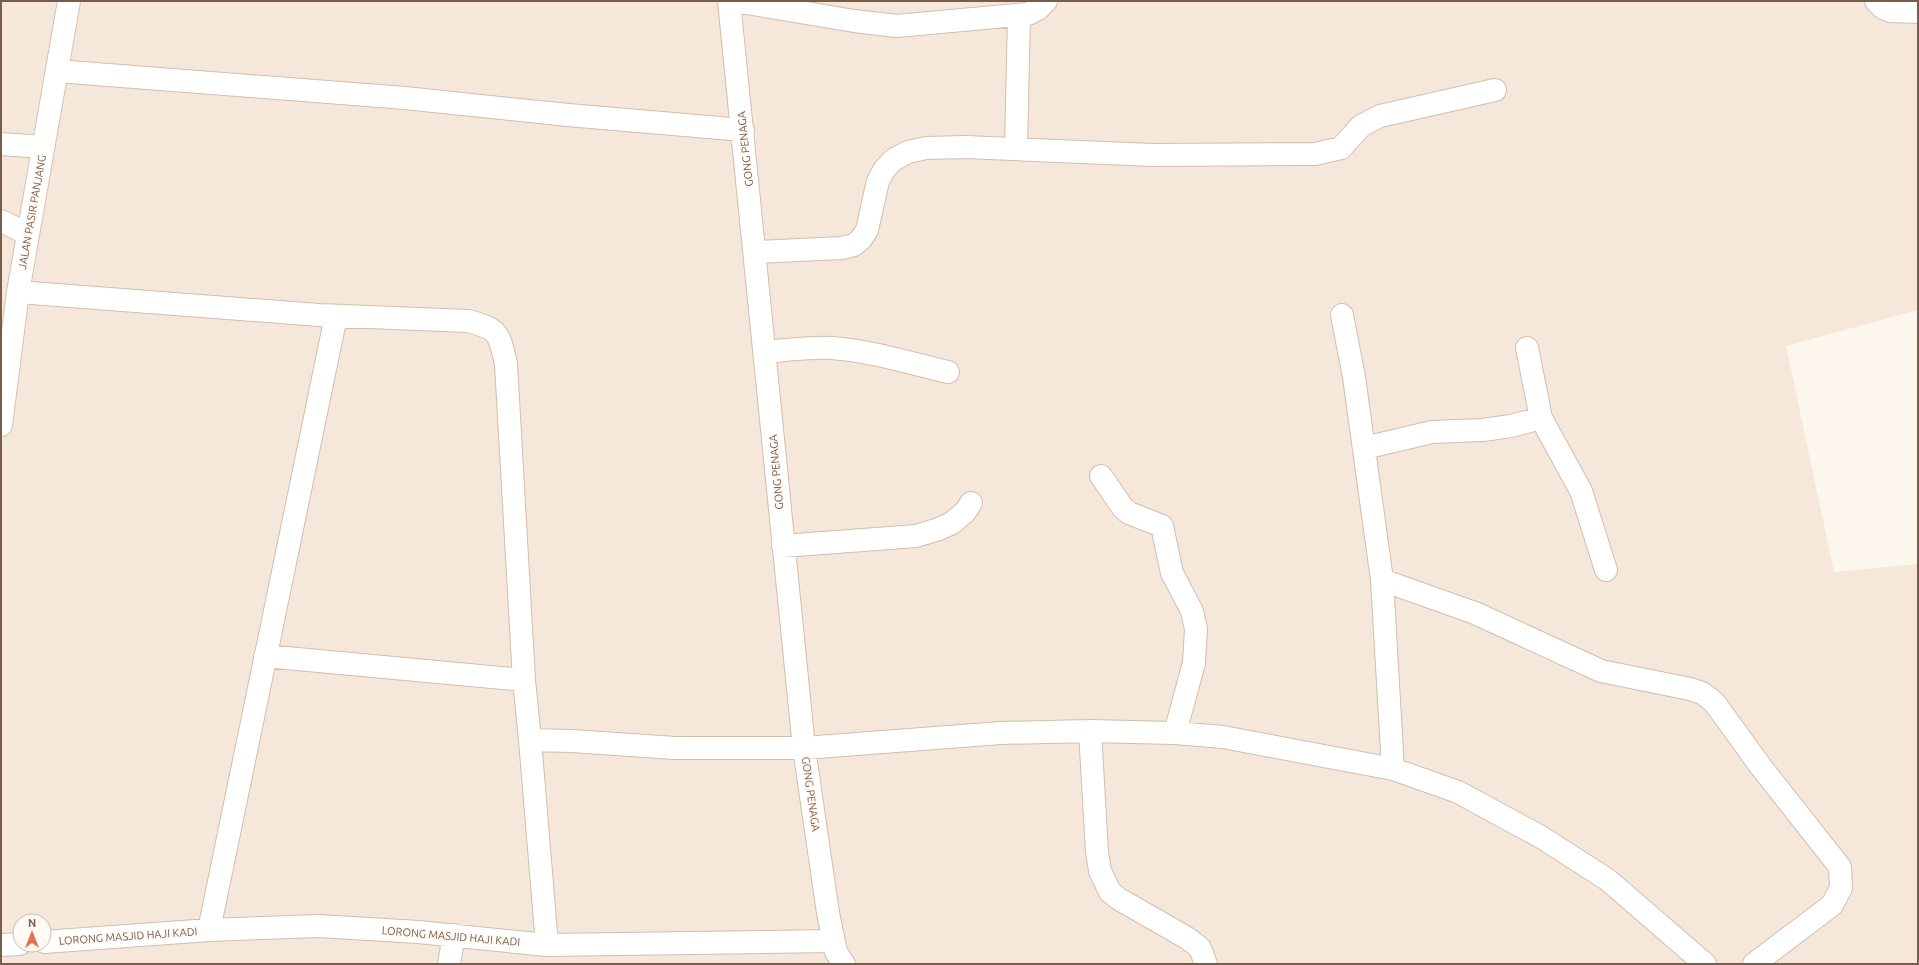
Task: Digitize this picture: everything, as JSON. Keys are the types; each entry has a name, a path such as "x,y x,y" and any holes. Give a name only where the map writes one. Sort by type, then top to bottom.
{"street":[{"name":"JALAN PASIR PANJANG","path":"1,422 18,292 70,1"},
{"name":"GONG PENAGA","path":"729,1 756,252 764,352 804,748 833,941"},
{"path":"735,1 854,21 897,26 1019,15 1038,10 1046,1"},
{"path":"1876,1 1883,8 1890,10 1918,12"},
{"path":"1016,148 1019,15"},
{"path":"57,71 405,98 568,115 743,130"},
{"path":"756,252 842,248 854,245 862,239 867,230 878,181 884,170 893,160 908,152 926,148 1016,148 1153,155 1315,154 1341,148 1361,126 1380,116 1496,90"},
{"path":"1,144 43,147"},
{"path":"1,221 28,234"},
{"path":"18,292 336,316 468,321 486,326 496,332 506,364 524,680 547,945"},
{"path":"1342,315 1354,377 1382,580 1393,769"},
{"path":"209,930 336,316"},
{"path":"764,352 805,348 831,348 859,351 948,372"},
{"path":"1527,348 1541,418 1581,491 1606,570"},
{"path":"1364,448 1432,432 1483,430 1511,426 1541,418"},
{"path":"1101,476 1123,508 1130,513 1162,526 1172,573 1192,611 1196,629 1194,663 1174,733"},
{"path":"783,546 916,536 939,529 952,523 965,512 971,503"},
{"path":"1382,580 1475,613 1559,653 1601,670 1690,689 1702,693 1714,702 1761,767 1840,867 1841,888 1832,905 1754,964"},
{"path":"265,656 524,680"},
{"path":"530,740 572,741 674,748 804,748 1001,733 1090,731 1174,733 1223,737 1393,769 1458,792 1541,838 1608,880 1693,959"},
{"path":"1090,731 1097,852 1105,884 1110,892 1119,899 1187,938 1200,948 1206,964"},
{"name":"LORONG MASJID HAJI KADI","path":"52,941 209,930 319,926 454,935 547,945 833,941"},
{"path":"449,964 454,935"},
{"path":"833,941 836,952 844,964"},
{"path":"1,945 12,944"}],"shaded area":[{"path":"1,1 1918,1 1918,310 1786,346 1834,572 1918,564 1918,964 1,964"}]}
